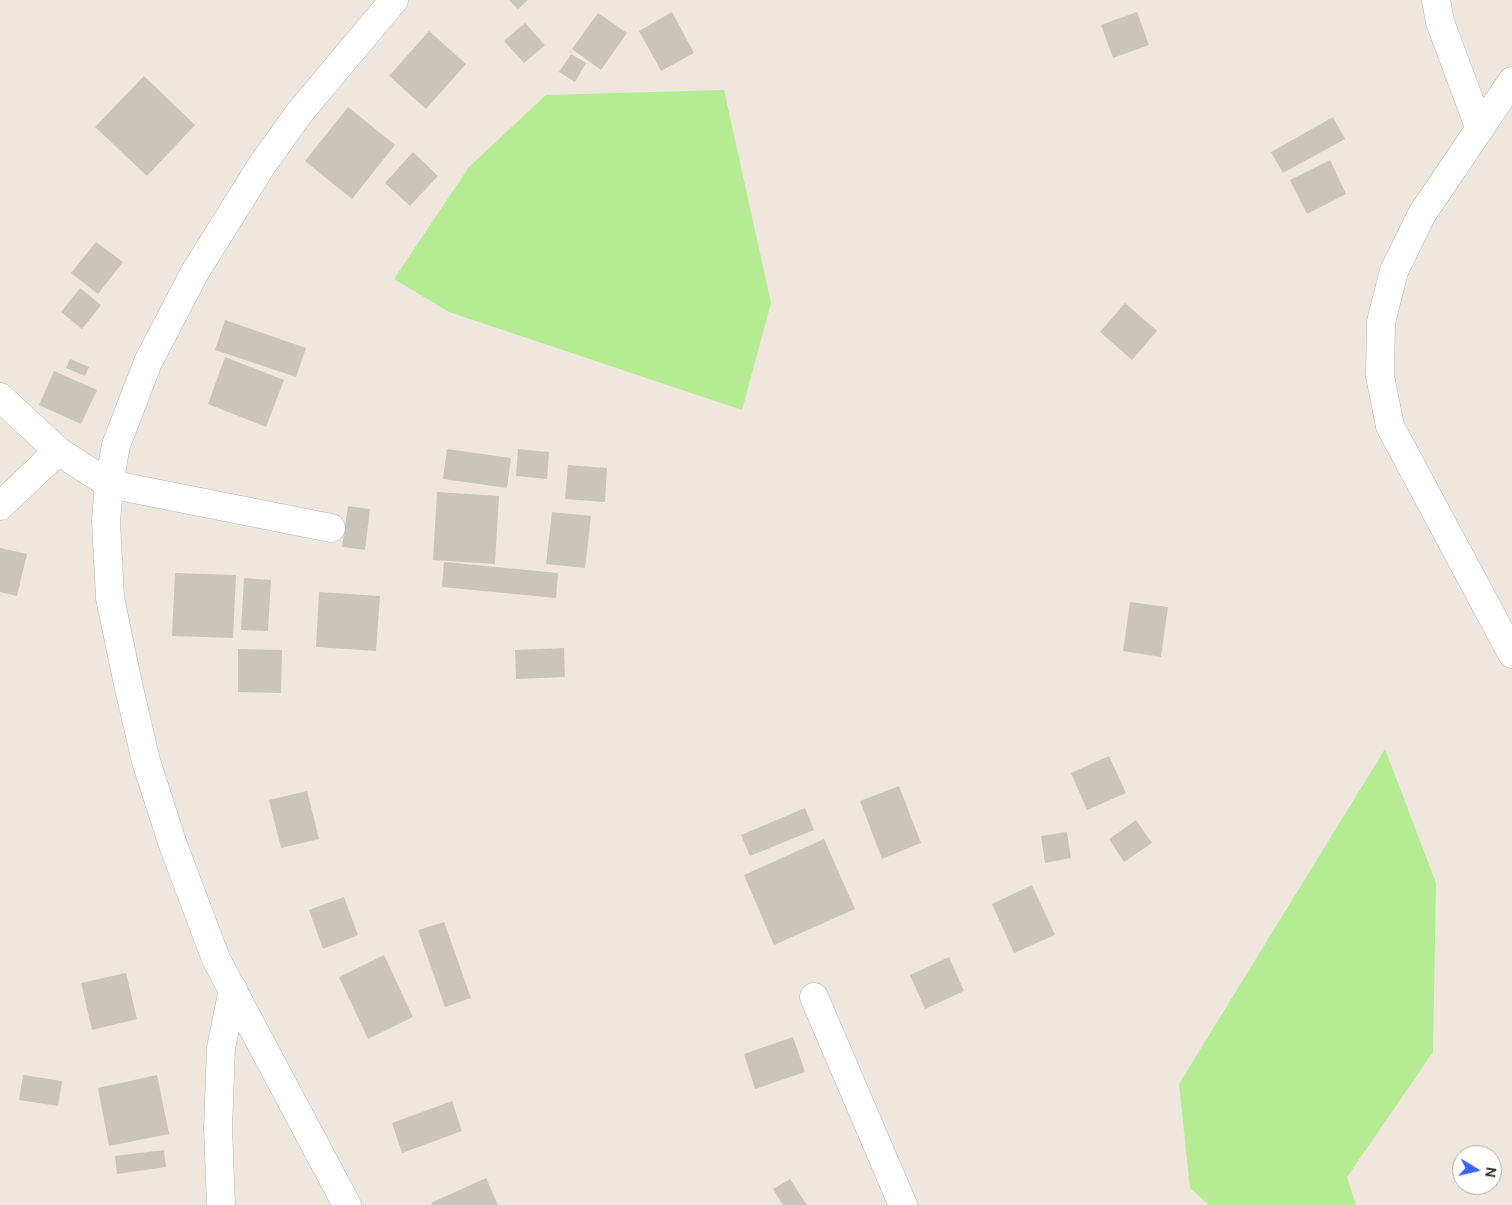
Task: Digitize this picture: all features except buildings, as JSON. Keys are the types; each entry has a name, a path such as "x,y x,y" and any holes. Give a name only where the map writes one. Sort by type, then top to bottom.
{"street":[{"path":"347,1205 216,959 180,863 146,761 110,598 106,521 109,484 116,444 148,362 195,272 262,165 295,120 394,0"},
{"path":"1436,0 1440,22 1480,129"},
{"path":"1512,81 1422,214 1394,272 1382,322 1380,376 1390,426 1512,654"},
{"path":"0,397 58,451 109,484 331,528"},
{"path":"0,506 58,451"},
{"path":"221,1205 218,1128 221,1048 233,989"},
{"path":"814,997 903,1205"}],"green space":[{"path":"724,90 771,303 742,410 449,312 394,279 469,167 546,95"},
{"path":"1385,749 1436,883 1433,1052 1347,1177 1356,1205 1209,1205 1190,1188 1179,1084"}]}
